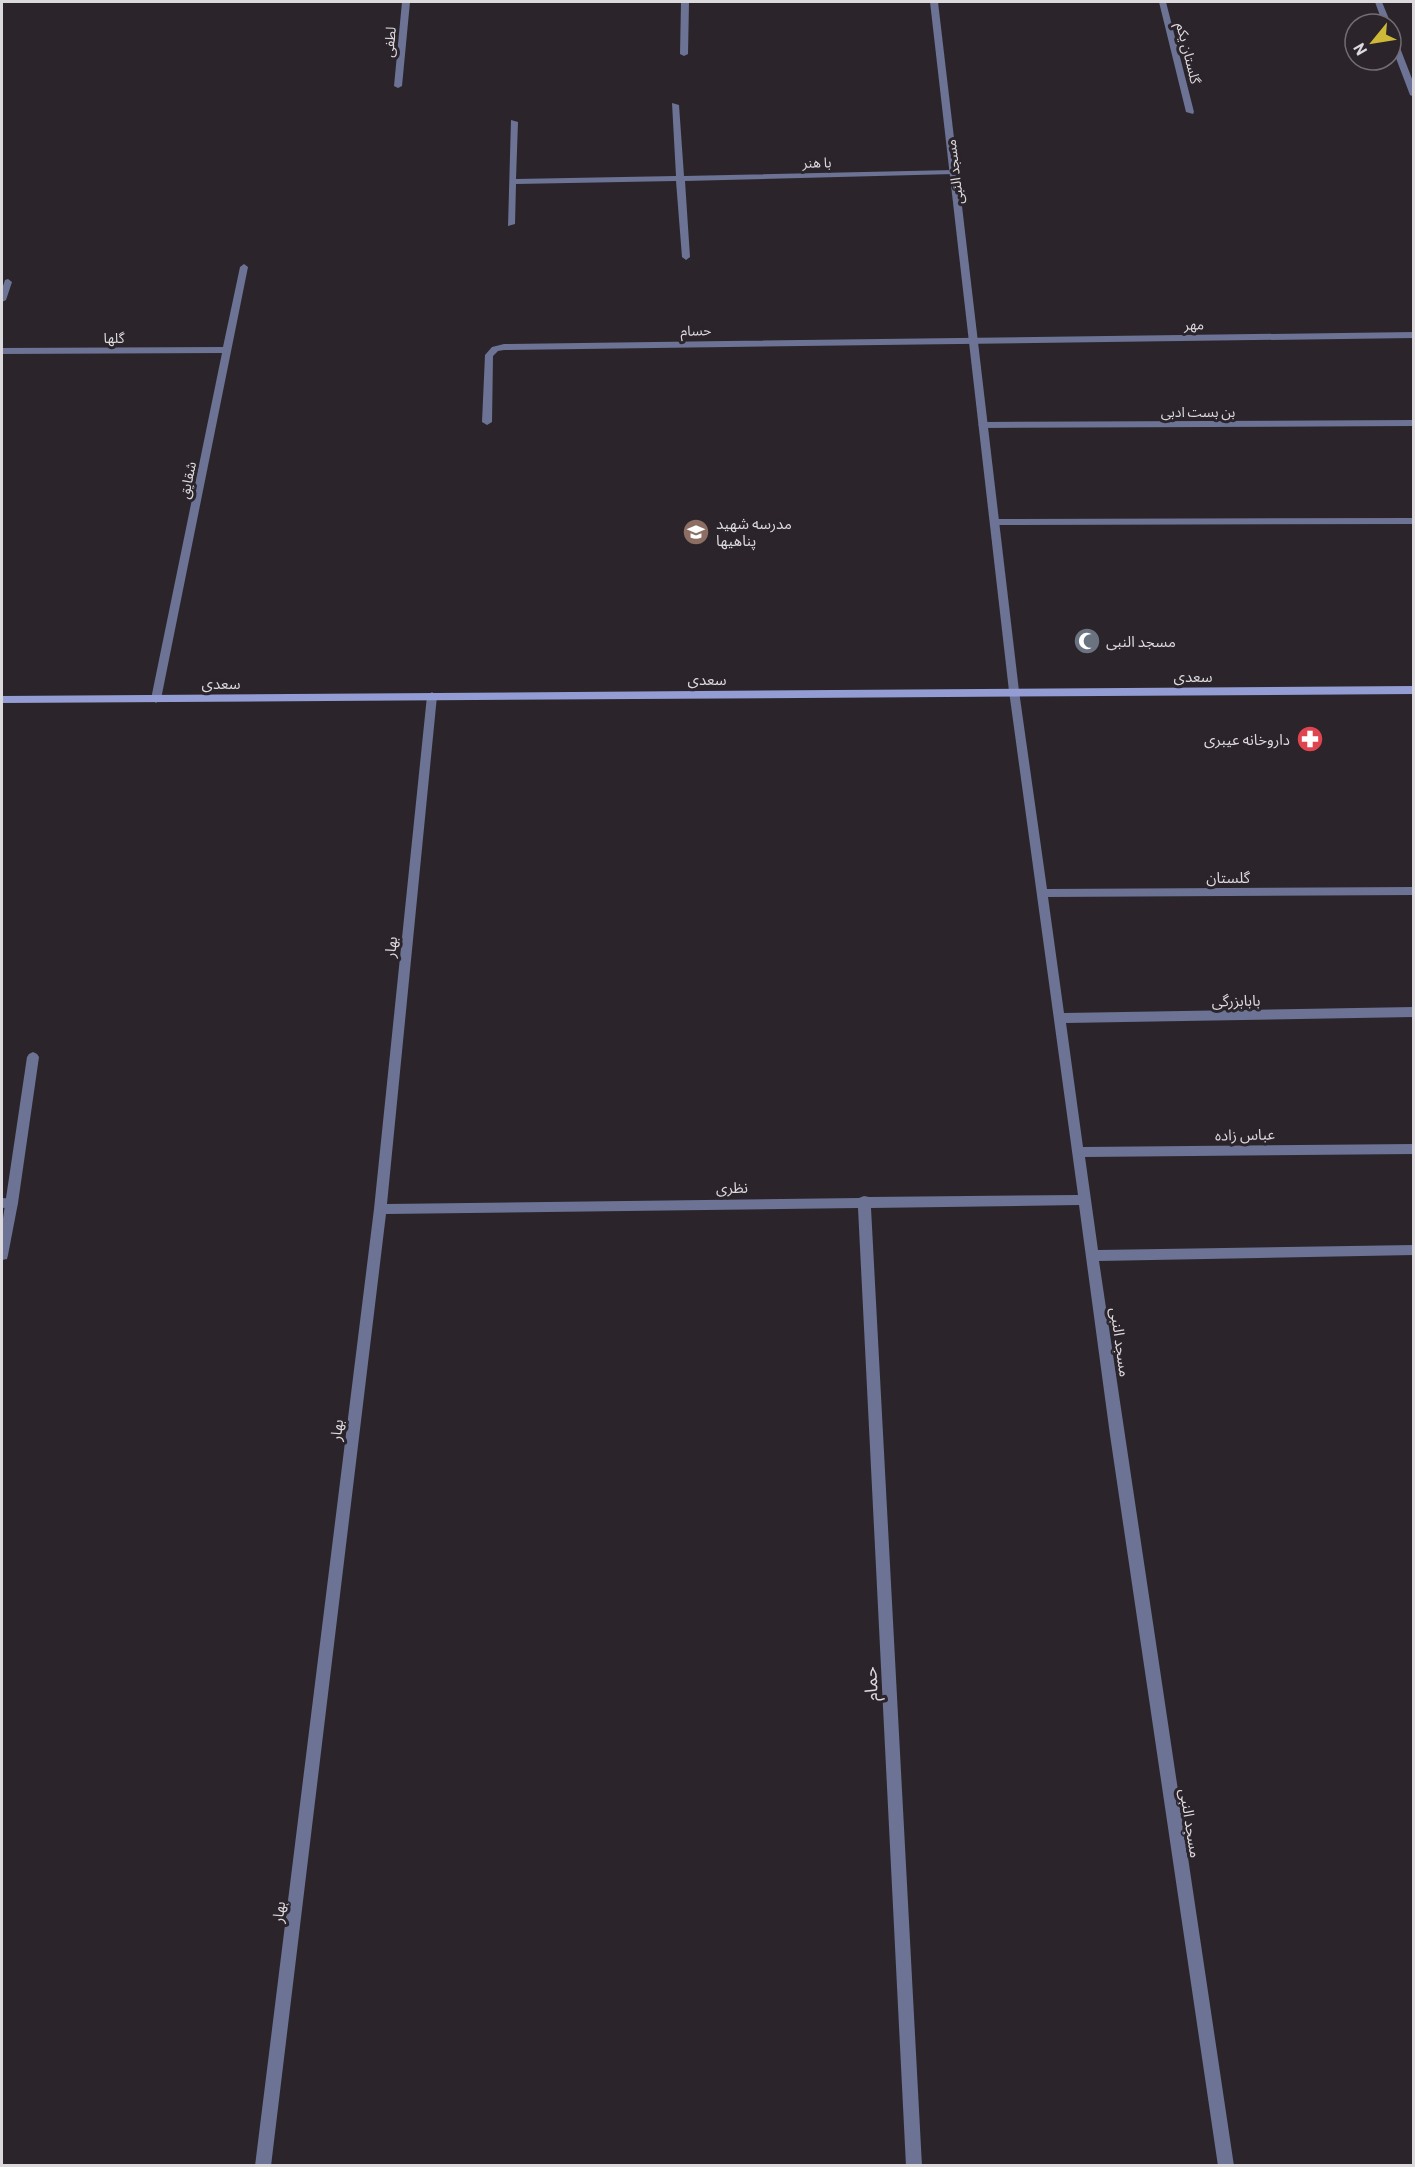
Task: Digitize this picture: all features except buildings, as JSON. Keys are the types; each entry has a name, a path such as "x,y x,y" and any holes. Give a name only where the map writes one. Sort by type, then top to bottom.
{"main road":[{"name":"سعدی","path":"2,700 1014,691 1413,690"}],"street":[{"name":"لطفی","path":"398,86 406,2"},
{"path":"684,54 685,2"},
{"name":"مسجد النبی","path":"934,2 1014,691 1117,1435 1226,2166"},
{"name":"گلستان یکم","path":"1162,2 1190,112"},
{"path":"1403,67 1413,95"},
{"path":"675,105 686,256"},
{"path":"511,224 514,122"},
{"name":"با هنر","path":"514,182 954,172"},
{"name":"شقایق","path":"156,699 244,267"},
{"path":"2,300 8,282"},
{"name":"مهر","path":"974,340 1413,335"},
{"name":"حسام","path":"487,422 489,355 495,348 504,346 974,340"},
{"name":"گلها","path":"2,351 227,350"},
{"name":"بن بست ادبی","path":"983,425 1413,423"},
{"path":"995,522 1413,521"},
{"name":"بهار","path":"263,2166 380,1209 432,696"},
{"name":"گلستان","path":"1042,893 1413,891"},
{"name":"بابابزرگی","path":"1059,1018 1413,1012"},
{"path":"2,1255 7,1203 33,1057"},
{"name":"عباس زاده","path":"1078,1152 1413,1149"},
{"name":"نظری","path":"380,1209 864,1201 1085,1200"},
{"name":"حمام","path":"864,1201 914,2166"},
{"path":"1093,1256 1413,1250"}],"place":[{"name":"مدرسه شهید پناهیها","path":"696,532"},
{"name":"مسجد النبی","path":"1087,641"},
{"name":"داروخانه عیبری","path":"1310,739"}]}
